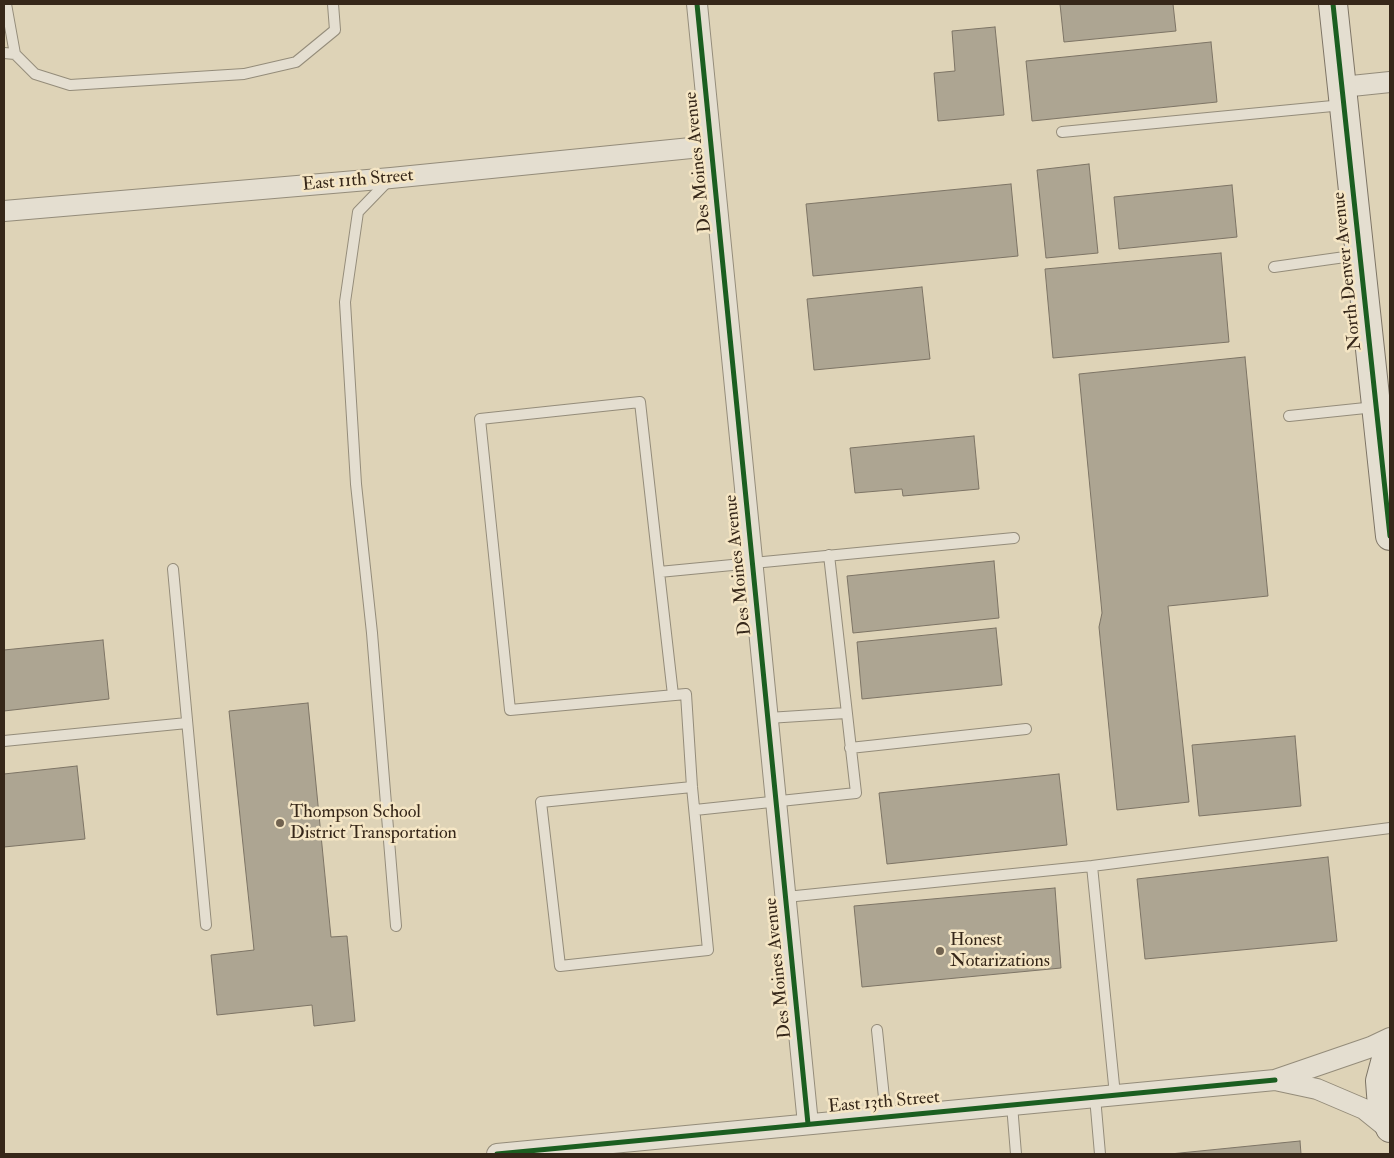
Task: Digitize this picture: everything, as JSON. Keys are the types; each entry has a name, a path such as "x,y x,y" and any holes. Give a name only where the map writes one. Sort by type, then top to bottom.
{"main road":[{"name":"North Denver Avenue","path":"1333,4 1390,536"},
{"path":"1390,1050 1380,1081 1382,1107 1390,1129"}],"street":[{"name":"Des Moines Avenue","path":"697,4 808,1124"},
{"path":"1343,96 1390,82"},
{"name":"East 11th Street","path":"4,211 391,178 711,146"},
{"name":"East 13th Street","path":"497,1154 1274,1080 1371,1047 1390,1038"},
{"name":"East 13th Street","path":"1274,1080 1317,1089 1364,1109 1390,1129"}],"lane":[{"path":"6,4 9,53 35,74 70,85 244,74 296,62 335,30 333,4"},
{"path":"1062,132 1343,96"},
{"path":"391,178 358,212 345,302 356,484 372,633 396,926"},
{"path":"1274,267 1360,255"},
{"path":"673,695 640,402 480,419 510,710 686,694 692,787 708,950 560,966 541,802 692,787"},
{"path":"1289,416 1376,406"},
{"path":"659,572 829,554 1014,538"},
{"path":"695,810 856,793 829,554"},
{"path":"173,568 206,925"},
{"path":"768,718 846,713"},
{"path":"4,741 187,723"},
{"path":"850,748 1026,729"},
{"path":"786,897 1092,866 1390,828"},
{"path":"1092,866 1115,1095"},
{"path":"877,1030 886,1117"},
{"path":"1094,1097 1100,1154"},
{"path":"1012,1105 1016,1154"}],"building":[{"path":"1060,4 1173,4 1176,31 1064,42"},
{"path":"995,27 1004,115 938,121 934,73 955,71 952,31"},
{"path":"1211,42 1217,102 1032,121 1026,61"},
{"path":"1089,164 1098,253 1046,258 1037,170"},
{"path":"1011,184 1018,256 813,276 806,204"},
{"path":"1232,185 1237,237 1119,249 1114,197"},
{"path":"1221,253 1229,342 1053,358 1045,269"},
{"path":"922,287 930,359 814,370 807,299"},
{"path":"1245,357 1268,596 1168,606 1189,802 1117,810 1099,627 1102,613 1079,374"},
{"path":"974,436 979,489 903,496 902,489 855,493 850,448"},
{"path":"994,561 999,618 853,633 847,576"},
{"path":"996,628 1002,685 862,699 857,642"},
{"path":"103,640 109,699 4,711 4,650"},
{"name":"Thompson School District Transportation","path":"308,703 331,937 347,936 355,1021 314,1026 312,1005 217,1015 211,955 254,950 229,711"},
{"path":"1295,736 1301,806 1199,816 1192,745"},
{"path":"77,766 85,839 4,847 4,774"},
{"path":"1059,774 1067,845 887,864 879,793"},
{"path":"1328,857 1337,941 1145,959 1137,879"},
{"path":"1055,888 1061,968 862,987 854,906"},
{"path":"1300,1141 1301,1154 1170,1154"}],"cycle path":[{"path":"697,4 808,1124"},
{"path":"1333,4 1390,536"},
{"path":"497,1154 1275,1080"}],"place":[{"name":"Thompson School District Transportation","path":"280,823"},
{"name":"Honest Notarizations","path":"940,951"}]}
